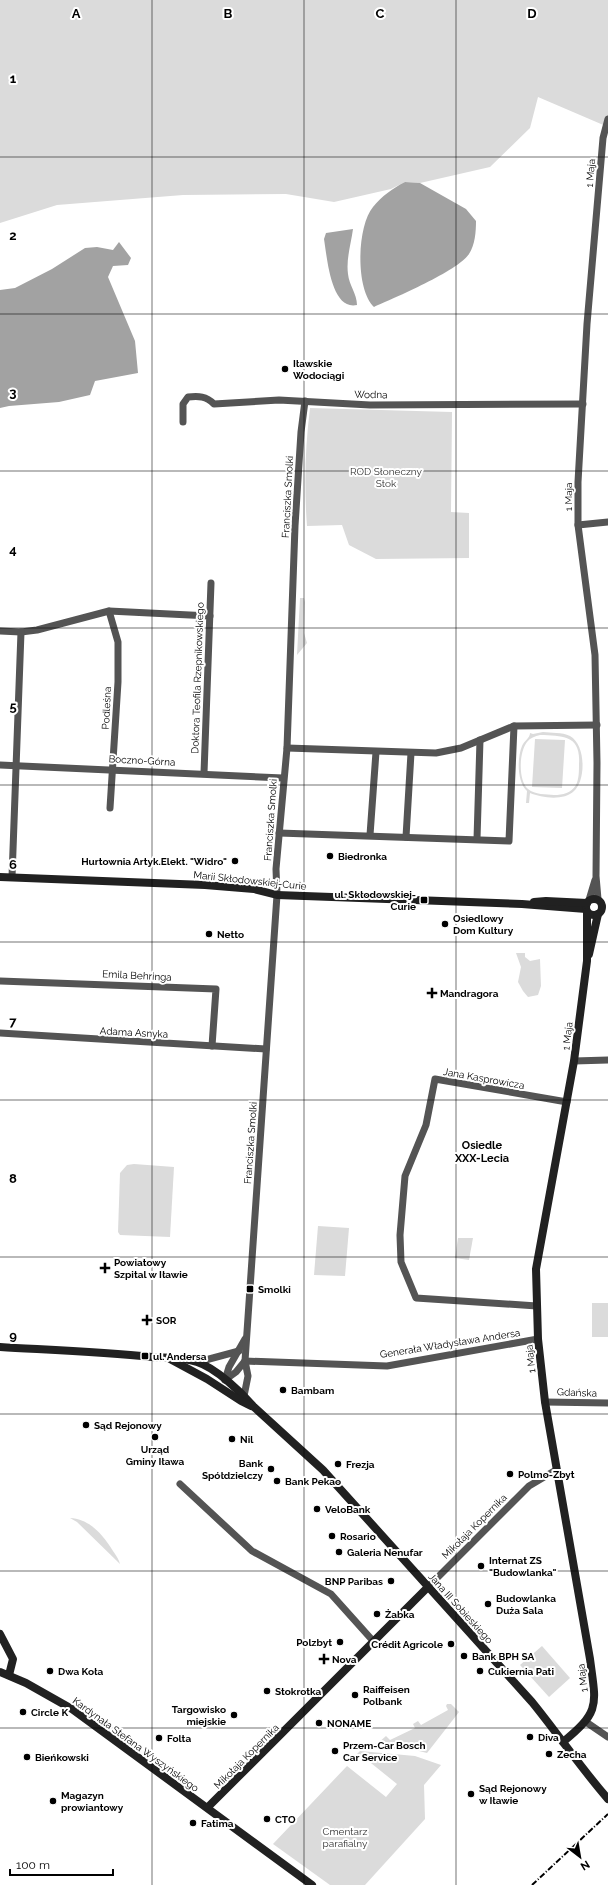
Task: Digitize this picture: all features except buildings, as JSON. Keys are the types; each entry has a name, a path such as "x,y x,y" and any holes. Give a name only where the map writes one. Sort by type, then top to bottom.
{"street":[{"name":"1 Maja","path":"587,961 603,908 596,876 597,725 595,655 578,525 578,482 587,324 603,138 608,119"},
{"name":"Wodna","path":"183,422 183,404 188,397 199,396 208,398 214,404 280,400 370,405 583,404"},
{"name":"Franciszka Smolki","path":"244,1396 248,1376 245,1361 279,833 287,748 295,526 301,432 305,401"},
{"path":"578,525 608,522"},
{"name":"Doktora Teofila Rzepnikowskiego","path":"204,773 211,583"},
{"path":"0,631 21,632 38,630 109,611 210,616"},
{"name":"Podleśna","path":"109,611 118,642 114,769 110,808"},
{"path":"12,877 21,632"},
{"path":"287,748 411,753 448,752 514,726 597,725"},
{"path":"279,833 509,841 514,726"},
{"path":"476,839 480,740"},
{"path":"370,835 376,752"},
{"path":"406,837 411,753"},
{"name":"Boczno-Górna","path":"0,765 204,773 283,778"},
{"name":"1 Maja","path":"563,1742 586,1722 592,1712 595,1701 594,1685 545,1402 538,1339 536,1268 574,1061 587,961 587,906 596,876"},
{"name":"Marii Skłodowskiej-Curie","path":"0,877 213,885 249,888 276,895 522,904 546,901 587,906"},
{"path":"587,906 593,915 603,908"},
{"path":"587,906 603,908"},
{"name":"Emila Behringa","path":"0,981 216,989 212,1046"},
{"name":"Adama Asnyka","path":"0,1033 266,1049"},
{"path":"574,1061 608,1060"},
{"name":"Jana Kasprowicza","path":"537,1306 416,1298 401,1262 400,1235 405,1176 426,1125 435,1079 567,1102"},
{"name":"Franciszka Smolki","path":"222,1383 229,1367 247,1336"},
{"name":"Generała Władysława Andersa","path":"245,1361 387,1366 538,1339"},
{"path":"0,1347 115,1353 170,1359 179,1358 198,1362 239,1351"},
{"path":"170,1359 222,1383"},
{"path":"222,1383 236,1372 245,1361"},
{"path":"198,1362 222,1383"},
{"name":"Jana III Sobieskiego","path":"222,1383 244,1396 323,1470 532,1702 581,1768 608,1799"},
{"name":"Jana III Sobieskiego","path":"222,1383 241,1401 254,1407"},
{"name":"Gdańska","path":"545,1402 608,1403"},
{"name":"Mikołaja Kopernika","path":"208,1807 529,1486 556,1470"},
{"path":"180,1484 252,1551 330,1594 374,1642"},
{"path":"0,1634 13,1659 9,1675"},
{"name":"Kardynała Stefana Wyszyńskiego","path":"0,1672 49,1695 72,1709 208,1807 312,1885"},
{"path":"586,1722 608,1737"}],"green space":[{"path":"0,0 608,0 608,127 538,97 530,128 490,167 420,183 405,182 391,189 334,202 286,194 183,195 57,205 0,223"},
{"name":"ROD Słoneczny Stok","path":"310,408 452,412 451,512 469,513 469,558 376,559 349,545 342,525 307,526 306,467"},
{"path":"300,598 304,598 305,602 304,633 307,643 297,655"},
{"path":"543,732 560,733 570,736 575,740 581,754 582,771 578,786 570,794 553,798 530,793 529,803 526,803 527,791 521,782 519,757 523,744 530,733 533,734","holes":["540,735 563,737 574,742 577,747 579,754 578,778 576,785 569,792 554,795 541,794 531,791 525,785 521,773 522,752 528,741 533,737"]},
{"path":"535,739 565,740 562,788 532,787"},
{"path":"516,953 525,953 525,957 530,961 540,959 541,986 538,995 528,997 518,982 521,967"},
{"path":"134,1164 174,1167 170,1237 120,1235 118,1232 120,1173 127,1165"},
{"path":"318,1226 349,1228 345,1276 314,1275"},
{"path":"458,1238 473,1238 469,1260 455,1258"},
{"path":"592,1303 608,1303 608,1337 592,1337"},
{"path":"70,1518 84,1521 95,1529 109,1545 120,1564 77,1522"},
{"path":"542,1646 570,1678 549,1697 520,1665"},
{"path":"447,1704 451,1704 459,1712 427,1753 415,1750 365,1747 378,1743 386,1736 390,1740 415,1728 413,1724 418,1721 421,1725 448,1710 446,1706"},
{"name":"Cmentarz parafialny","path":"360,1751 415,1756 441,1765 424,1785 425,1819 365,1885 330,1885 273,1844 347,1766 386,1797 397,1784 361,1755 356,1757"}],"shaded area":[{"path":"405,182 420,183 466,209 476,221 474,243 469,254 463,261 425,284 374,307 368,298 361,272 361,242 364,228 368,216 376,203 396,187"},
{"path":"353,229 348,257 348,268 349,278 356,297 357,305 348,305 341,300 332,281 324,239 326,233"},
{"path":"119,242 131,258 128,265 113,266 108,277 135,341 138,373 95,381 90,395 59,402 0,408 0,290 15,288 52,269 85,248 97,247 113,250"}],"railway":[{"path":"532,1885 608,1814"}],"place":[{"name":"Iławskie Wodociągi","path":"285,369"},
{"name":"Biedronka","path":"330,856"},
{"name":"Hurtownia Artyk.Elekt. \"Widro\"","path":"235,861"},
{"name":"ul. Skłodowskiej- Curie","path":"424,900"},
{"name":"Osiedlowy Dom Kultury","path":"445,924"},
{"name":"Netto","path":"209,934"},
{"name":"Mandragora","path":"432,993"},
{"name":"Powiatowy Szpital w Iławie","path":"105,1268"},
{"name":"Smolki","path":"250,1289"},
{"name":"SOR","path":"147,1320"},
{"name":"ul. Andersa","path":"145,1356"},
{"name":"Bambam","path":"283,1390"},
{"name":"Sąd Rejonowy","path":"86,1425"},
{"name":"Urząd Gminy Iława","path":"155,1437"},
{"name":"Nil","path":"232,1439"},
{"name":"Frezja","path":"338,1464"},
{"name":"Bank Spółdzielczy","path":"271,1469"},
{"name":"Polmo-Zbyt","path":"510,1474"},
{"name":"Bank Pekao","path":"277,1481"},
{"name":"VeloBank","path":"317,1509"},
{"name":"Rosario","path":"332,1536"},
{"name":"Galeria Nenufar","path":"339,1552"},
{"name":"Internat ZS \"Budowlanka\"","path":"481,1566"},
{"name":"BNP Paribas","path":"391,1581"},
{"name":"Budowlanka Duża Sala","path":"488,1604"},
{"name":"Żabka","path":"377,1614"},
{"name":"Polzbyt","path":"340,1642"},
{"name":"Crédit Agricole","path":"451,1644"},
{"name":"Bank BPH SA","path":"464,1656"},
{"name":"Nova","path":"324,1659"},
{"name":"Dwa Koła","path":"50,1671"},
{"name":"Cukiernia Pati","path":"480,1671"},
{"name":"Stokrotka","path":"267,1691"},
{"name":"Raiffeisen Polbank","path":"355,1695"},
{"name":"Circle K","path":"23,1712"},
{"name":"Targowisko miejskie","path":"234,1715"},
{"name":"NONAME","path":"319,1723"},
{"name":"Diva","path":"530,1737"},
{"name":"Folta","path":"159,1738"},
{"name":"Przem-Car Bosch Car Service","path":"335,1751"},
{"name":"Zecha","path":"549,1754"},
{"name":"Bieńkowski","path":"27,1757"},
{"name":"Sąd Rejonowy w Iławie","path":"471,1794"},
{"name":"Magazyn prowiantowy","path":"53,1801"},
{"name":"CTO","path":"267,1819"},
{"name":"Fatima","path":"193,1823"}],"district":[{"name":"Osiedle XXX-Lecia","path":"482,1151"}]}
